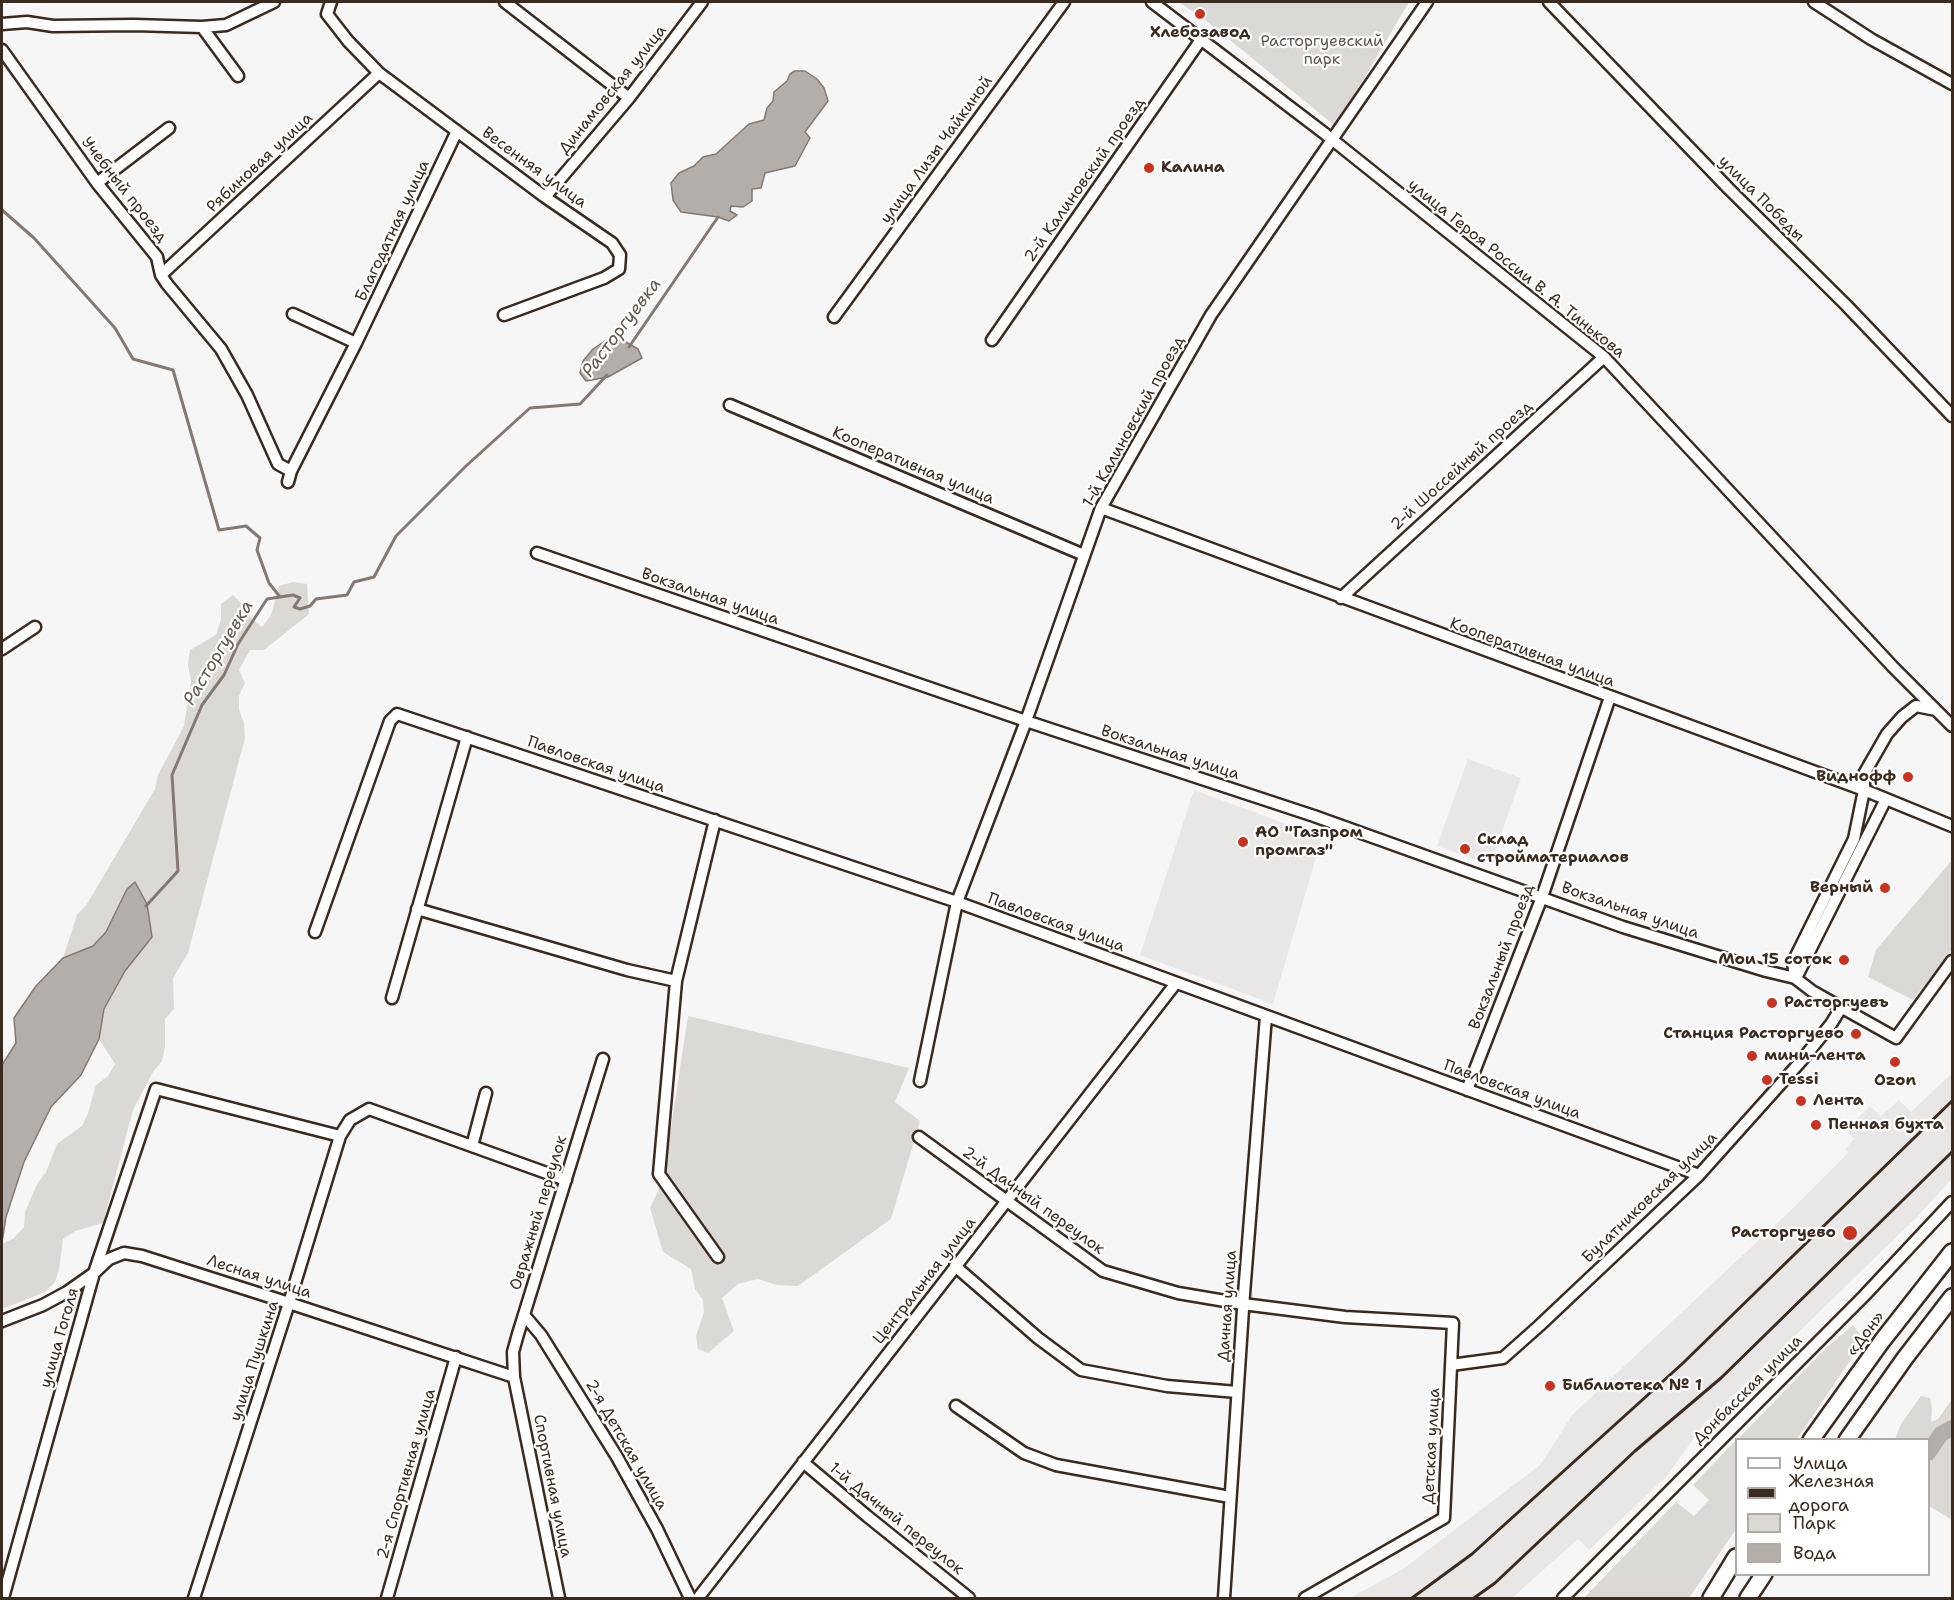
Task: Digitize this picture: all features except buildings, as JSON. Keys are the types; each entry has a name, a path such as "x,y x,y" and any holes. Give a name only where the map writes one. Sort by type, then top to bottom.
{"highway":[{"name":"«Дон»","path":"1812,1438 1882,1341 1953,1252"},
{"path":"1848,1438 1905,1358 1953,1297"},
{"path":"1711,1599 1735,1560"},
{"path":"1748,1599 1763,1576"}],"street":[{"path":"2,24 27,22 53,26 202,27 226,25 274,2"},
{"name":"Весенняя улица","path":"331,2 327,14 379,73 544,197 612,243 620,255 619,269 604,278 504,315"},
{"path":"505,2 629,98"},
{"name":"Динамовская улица","path":"544,197 629,98 702,2"},
{"name":"улица Лизы Чайкиной","path":"834,317 1064,2"},
{"name":"улица Героя России В. А. Тинькова","path":"1152,2 1332,139 1604,357 1893,667 1953,726"},
{"name":"1-й Калиновский проезд","path":"920,1081 957,902 1026,721 1101,508 1211,315 1427,2"},
{"name":"улица Победы","path":"1549,2 1953,416"},
{"path":"1814,2 1871,39 1953,84"},
{"path":"202,27 238,76"},
{"name":"2-й Калиновский проезд","path":"992,340 1202,38"},
{"name":"Учебный проезд","path":"2,50 96,183 157,257 161,275 221,349 247,395 278,464 289,477"},
{"name":"Рябиновая улица","path":"161,275 379,73"},
{"path":"96,183 169,128"},
{"name":"Благодатная улица","path":"289,477 457,131"},
{"path":"293,314 356,343"},
{"name":"2-й Шоссейный проезд","path":"1341,598 1604,357"},
{"name":"Кооперативная улица","path":"730,405 1084,555"},
{"name":"Кооперативная улица","path":"1101,508 1864,790 1953,826"},
{"name":"Вокзальная улица","path":"537,553 1026,721 1314,816 1623,927 1795,978"},
{"path":"2,649 35,627"},
{"name":"Вокзальный проезд","path":"1467,1090 1542,897 1610,697"},
{"path":"1936,710 1916,706 1902,717 1887,734 1864,774 1864,790 1854,839 1793,962 1795,978 1812,991 1896,1038 1953,961"},
{"name":"Павловская улица","path":"315,932 390,722 398,714 957,902 1699,1175"},
{"path":"392,998 467,737"},
{"path":"1795,978 1886,799"},
{"path":"715,820 676,981 660,1174 718,1257"},
{"path":"417,909 627,970 676,981"},
{"name":"Центральная улица","path":"699,1599 1176,983"},
{"name":"Булатниковская улица","path":"1451,1365 1503,1358 1699,1175 1802,1060 1841,1008"},
{"name":"Дачная улица","path":"1224,1599 1243,1304 1266,1016"},
{"name":"Овражный переулок","path":"515,1379 513,1352 603,1059"},
{"name":"улица Гоголя","path":"3,1599 94,1273 156,1089 340,1136"},
{"path":"486,1093 472,1146 566,1180"},
{"name":"улица Пушкина","path":"194,1599 340,1136 350,1120 369,1109 472,1146"},
{"name":"2-й Дачный переулок","path":"920,1137 1103,1271 1178,1293 1243,1304 1345,1317 1453,1323"},
{"name":"Донбасская улица","path":"1563,1599 1864,1296 1953,1202"},
{"name":"Лесная улица","path":"2,1321 44,1305 94,1273 109,1259 124,1253 142,1256 289,1303 456,1357 515,1379"},
{"path":"956,1266 1038,1338 1081,1370 1167,1386 1237,1392"},
{"name":"2-я Детская улица","path":"524,1315 542,1335 617,1457 657,1529 690,1599"},
{"name":"Детская улица","path":"1305,1599 1444,1518 1453,1323"},
{"name":"2-я Спортивная улица","path":"387,1599 456,1357"},
{"name":"Спортивная улица","path":"515,1379 559,1599"},
{"path":"956,1406 1024,1453 1056,1465 1230,1497"},
{"name":"1-й Дачный переулок","path":"803,1462 969,1599"}],"shaded area":[{"path":"1468,759 1521,778 1490,865 1437,846"},
{"path":"1194,790 1322,837 1273,1004 1140,955"},
{"path":"1952,1073 1952,1179 1917,1217 1703,1425 1667,1476 1589,1550 1578,1539 1512,1598 1350,1598 1403,1569 1540,1465 1573,1414 1789,1212 1848,1153 1845,1149 1854,1139 1845,1130 1870,1106 1881,1116 1899,1100 1911,1112"}],"green space":[{"name":"Расторгуевский парк","path":"1179,2 1409,2 1339,121 1334,125 1209,23"},
{"path":"293,582 307,584 309,614 264,650 250,650 239,670 245,683 239,696 239,710 244,723 245,738 188,953 173,978 174,1009 165,1019 165,1047 162,1061 153,1072 133,1110 103,1223 75,1231 63,1239 55,1282 45,1292 2,1309 2,1244 14,1238 24,1227 25,1212 37,1184 46,1172 57,1144 82,1126 96,1085 108,1076 115,1064 99,1039 104,1009 125,971 152,937 127,889 106,932 93,946 63,958 77,915 87,904 155,789 158,775 184,726 191,681 188,665 190,650 216,635 221,619 221,604 233,595 244,606 251,618 262,627 271,615 279,586"},
{"path":"1952,860 1952,949 1913,1000 1868,977 1876,950"},
{"path":"688,1016 909,1068 895,1102 920,1121 891,1219 798,1286 777,1285 758,1279 738,1284 722,1298 734,1331 708,1353 698,1349 696,1336 704,1312 703,1300 695,1289 691,1269 663,1252 650,1208 663,1180"},
{"path":"1853,1325 1864,1340 1798,1438 1739,1438 1825,1349"},
{"path":"1921,1396 1930,1398 1931,1422 1938,1419 1952,1399 1952,1520 1930,1507 1930,1438 1895,1438 1901,1424"},
{"path":"1735,1441 1735,1530 1689,1598 1584,1598 1676,1502 1694,1516 1709,1500 1693,1485"}],"water":[{"path":"795,71 805,71 817,79 824,88 828,101 805,132 810,138 795,166 765,173 761,188 752,189 752,201 743,207 731,206 730,211 737,215 729,221 718,217 681,212 673,200 671,183 679,173 694,166 703,157 716,154 749,124 764,120 767,108 773,101 774,92"},
{"path":"614,335 638,349 642,358 608,377 586,381 580,373 583,361 593,349"},
{"path":"135,882 147,904 152,937 125,971 104,1009 99,1039 81,1075 51,1107 24,1162 6,1217 2,1242 2,1065 16,1043 14,1018 36,986 63,958 93,946 106,932 127,889"}],"waterway":[{"path":"2,210 34,238 115,328 133,359 173,370 219,530 246,526 260,538 257,550 269,583 280,597"},
{"name":"Расторгуевка","path":"629,347 718,217"},
{"name":"Расторгуевка","path":"146,906 178,871 172,775 202,705 224,675 238,644 267,599 293,595 300,598 294,607 300,609 310,606 316,599 347,595 354,582 374,577 396,536 466,466 530,408 580,404 607,375"},
{"path":"1930,1450 1941,1434 1952,1428"}],"railway":[{"path":"1412,1598 1472,1554 1682,1364 1952,1101"},
{"path":"1474,1598 1495,1583 1635,1451 1721,1378 1952,1152"}],"place":[{"name":"Хлебозавод","path":"1200,14"},
{"name":"Калина","path":"1149,168"},
{"name":"Виднофф","path":"1908,777"},
{"name":"АО \"Газпром промгаз\"","path":"1243,842"},
{"name":"Склад стройматериалов","path":"1465,849"},
{"name":"Верный","path":"1885,888"},
{"name":"Мои 15 соток","path":"1844,960"},
{"name":"Расторгуевъ","path":"1772,1003"},
{"name":"Станция Расторгуево","path":"1856,1034"},
{"name":"мини-лента","path":"1752,1056"},
{"name":"Ozon","path":"1895,1062"},
{"name":"Tessi","path":"1767,1080"},
{"name":"Лента","path":"1801,1101"},
{"name":"Пенная бухта","path":"1816,1125"},
{"name":"Расторгуево","path":"1850,1233"},
{"name":"Библиотека № 1","path":"1550,1386"}]}
